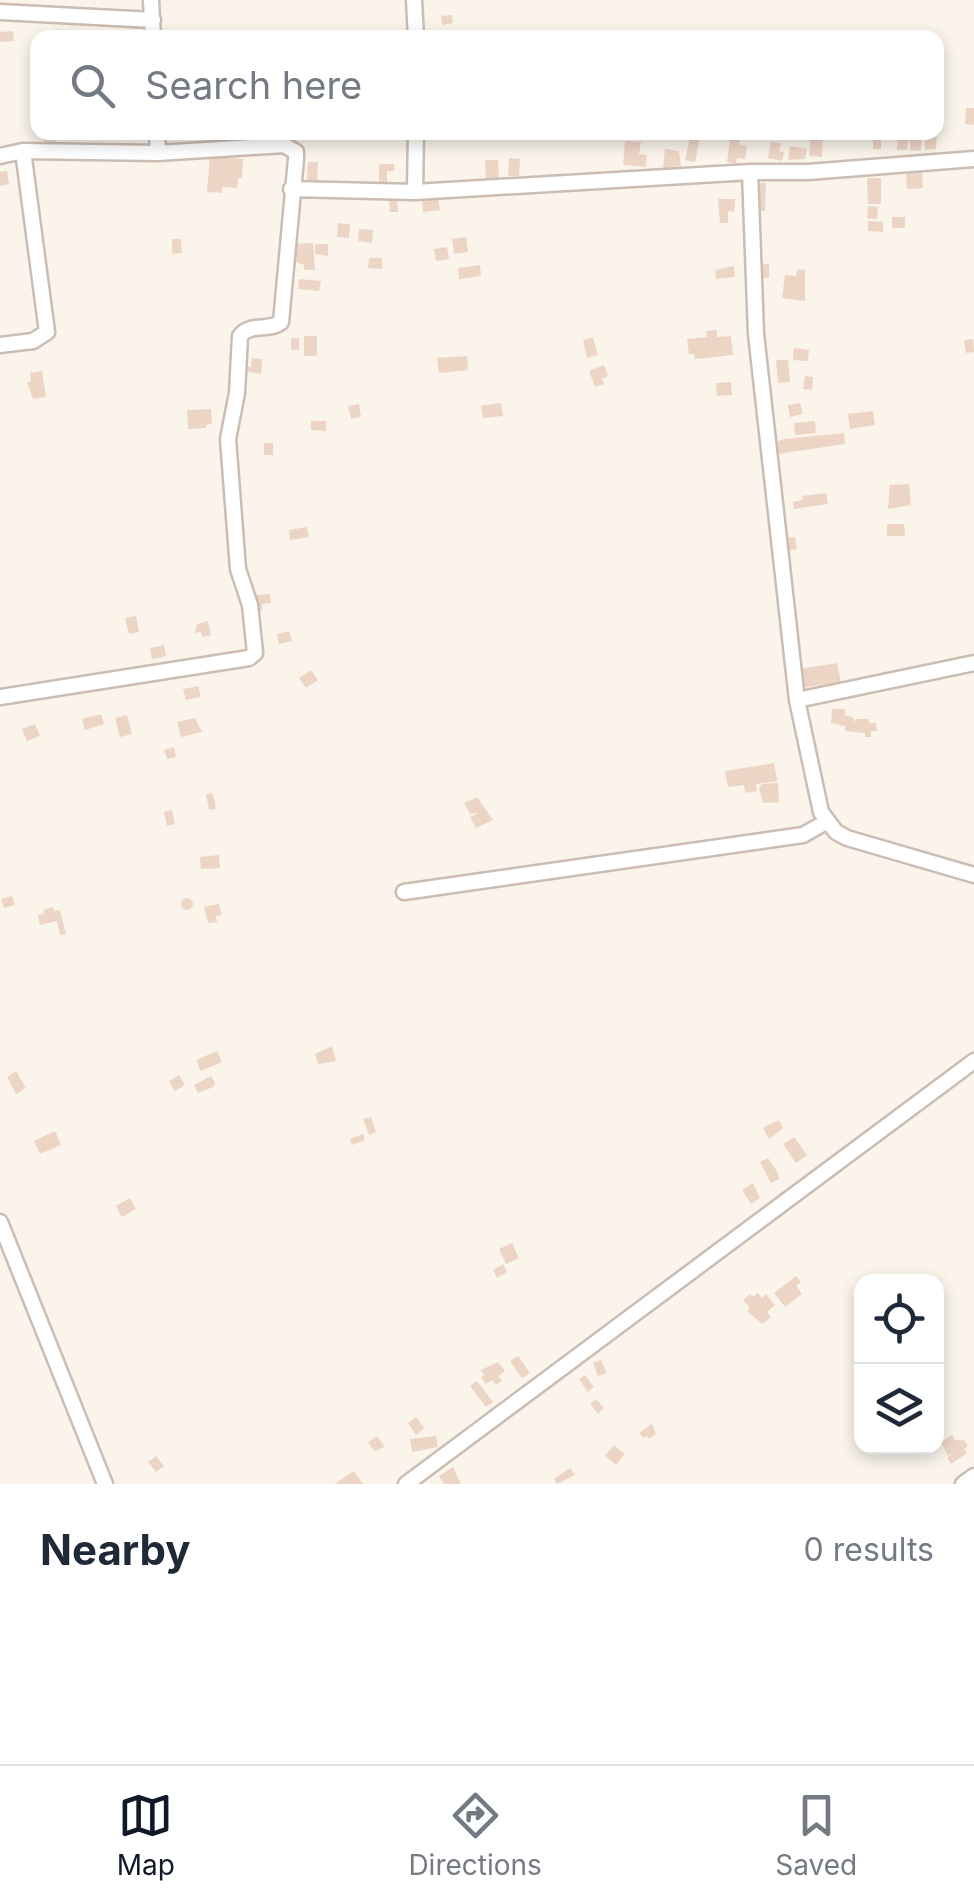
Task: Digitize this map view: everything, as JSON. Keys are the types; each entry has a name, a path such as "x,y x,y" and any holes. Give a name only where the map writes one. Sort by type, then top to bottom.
{"street":[{"path":"151,0 154,30"},
{"path":"414,0 416,30"},
{"path":"0,12 153,20"},
{"path":"158,140 158,153"},
{"path":"415,192 416,140"},
{"path":"0,156 23,151 158,153 284,145 296,152 281,322 249,328 240,336 237,393 228,439 238,569 250,605 255,654 0,698"},
{"path":"0,344 41,339 48,324 23,151"},
{"path":"292,189 415,192 808,172 974,158"},
{"path":"750,172 756,334 797,700 821,812 826,822 846,838 974,874"},
{"path":"797,700 974,663"},
{"path":"404,892 804,835 826,822"},
{"path":"406,1484 974,1061"},
{"path":"0,1222 105,1484"},
{"path":"963,1484 974,1476"}],"building":[{"path":"452,15 453,23 442,25 441,16"},
{"path":"13,31 14,41 0,42 0,32"},
{"path":"966,108 974,108 974,125 965,124"},
{"path":"689,140 699,140 695,162 685,160"},
{"path":"730,140 740,140 739,145 747,146 745,159 737,158 736,164 727,162"},
{"path":"810,140 823,140 822,157 809,156"},
{"path":"873,140 881,140 881,149 873,149"},
{"path":"898,140 908,140 907,150 897,150"},
{"path":"911,140 922,140 921,150 910,151"},
{"path":"925,140 937,140 936,149 925,150"},
{"path":"625,141 641,142 639,154 647,155 646,167 623,165"},
{"path":"771,142 781,144 782,161 768,158"},
{"path":"790,146 807,149 805,159 788,160"},
{"path":"665,149 679,151 681,166 676,166 676,170 663,169"},
{"path":"210,156 243,159 237,188 207,192"},
{"path":"509,158 520,159 519,176 508,176"},
{"path":"485,160 498,160 499,179 486,180"},
{"path":"308,162 318,162 317,182 307,182"},
{"path":"379,164 394,164 394,171 387,171 387,182 379,182"},
{"path":"7,171 9,184 0,186 0,172"},
{"path":"922,171 923,188 907,189 906,172"},
{"path":"867,178 881,178 881,204 868,204"},
{"path":"755,183 766,183 765,211 755,211"},
{"path":"438,197 440,210 423,212 422,200"},
{"path":"397,198 398,212 390,212 389,199"},
{"path":"718,199 735,199 734,212 728,211 728,223 720,223"},
{"path":"868,206 878,207 877,219 867,218"},
{"path":"892,217 905,217 905,228 892,228"},
{"path":"868,221 883,222 883,232 868,231"},
{"path":"338,223 350,224 349,238 337,237"},
{"path":"359,229 373,230 372,243 358,241"},
{"path":"466,237 468,252 454,254 452,239"},
{"path":"172,239 181,239 182,253 172,254"},
{"path":"313,243 315,270 304,270 304,265 294,261 293,244"},
{"path":"315,244 328,244 328,256 315,254"},
{"path":"447,247 449,259 436,261 434,249"},
{"path":"369,258 382,258 382,269 368,268"},
{"path":"758,264 769,264 769,278 758,278"},
{"path":"480,265 481,276 459,279 458,268"},
{"path":"734,266 735,277 716,279 715,270"},
{"path":"797,269 805,270 805,301 782,298 785,275 796,276"},
{"path":"299,279 321,281 319,291 298,289"},
{"path":"717,330 717,337 731,336 733,355 695,359 694,354 689,354 687,339 707,337 706,331"},
{"path":"304,336 317,336 317,356 304,356"},
{"path":"593,337 598,355 587,358 583,340"},
{"path":"291,338 299,338 299,350 291,350"},
{"path":"973,339 974,352 966,353 964,340"},
{"path":"794,348 809,350 808,361 793,360"},
{"path":"467,356 468,370 439,373 437,358"},
{"path":"239,357 248,358 247,366 251,367 252,358 262,359 261,374 239,370"},
{"path":"776,360 788,360 790,382 778,383"},
{"path":"604,365 608,376 602,379 604,384 595,387 589,371"},
{"path":"42,371 46,397 33,399 27,382 31,382 30,373"},
{"path":"805,376 813,377 812,390 803,389"},
{"path":"731,382 732,395 717,396 716,383"},
{"path":"501,403 503,416 483,418 481,406"},
{"path":"800,403 803,414 790,417 788,405"},
{"path":"359,404 361,417 351,419 348,406"},
{"path":"211,409 212,424 188,429 187,410"},
{"path":"873,411 875,425 850,429 848,414"},
{"path":"311,421 326,421 326,431 311,430"},
{"path":"815,421 816,433 795,435 794,423"},
{"path":"844,433 845,444 777,454 776,442 784,439"},
{"path":"264,443 273,443 273,455 264,455"},
{"path":"909,484 911,505 888,509 890,485"},
{"path":"826,493 828,504 794,509 793,502 803,500 802,496"},
{"path":"887,524 904,524 905,536 887,536"},
{"path":"307,527 309,537 290,540 289,530"},
{"path":"795,537 797,549 787,551 785,538"},
{"path":"270,594 271,603 262,604 262,611 257,611 256,595"},
{"path":"136,616 139,632 129,634 125,618"},
{"path":"208,621 211,635 202,637 201,632 195,633 197,624"},
{"path":"289,631 292,641 279,644 277,634"},
{"path":"164,645 166,656 152,659 150,648"},
{"path":"837,663 841,682 801,688 798,669"},
{"path":"311,670 318,680 306,688 299,678"},
{"path":"198,686 201,697 186,700 183,689"},
{"path":"832,709 845,709 845,715 854,718 854,723 856,719 869,719 869,723 876,723 877,731 865,737 865,733 845,731 845,726 831,723"},
{"path":"101,714 104,724 85,730 82,719"},
{"path":"127,715 132,734 120,737 115,718"},
{"path":"195,718 202,732 181,737 177,722"},
{"path":"35,724 40,736 27,741 22,729"},
{"path":"174,747 176,757 167,759 164,750"},
{"path":"774,763 777,781 756,784 757,791 745,793 744,785 728,787 725,771"},
{"path":"778,783 779,802 763,803 759,787"},
{"path":"213,793 216,809 209,810 206,794"},
{"path":"477,797 493,820 476,828 470,817 478,813 470,814 464,803"},
{"path":"172,810 175,824 167,826 164,812"},
{"path":"219,855 220,868 201,869 200,857"},
{"path":"12,896 15,905 4,908 1,899"},
{"path":"182,899 192,899 192,909 182,909"},
{"path":"219,904 222,915 216,916 217,922 208,923 204,907"},
{"path":"53,907 54,911 60,910 66,934 60,935 57,921 40,925 38,915"},
{"path":"332,1046 336,1061 318,1064 315,1054"},
{"path":"217,1051 222,1062 201,1071 196,1060"},
{"path":"16,1071 26,1088 16,1094 7,1077"},
{"path":"179,1075 185,1085 175,1091 169,1081"},
{"path":"211,1076 213,1087 198,1093 194,1085"},
{"path":"371,1117 376,1132 369,1135 363,1119"},
{"path":"779,1120 783,1128 769,1139 763,1128"},
{"path":"55,1131 61,1145 40,1154 34,1141"},
{"path":"363,1134 365,1140 352,1145 350,1139"},
{"path":"794,1137 807,1155 796,1163 783,1144"},
{"path":"768,1158 779,1179 771,1183 760,1162"},
{"path":"753,1183 760,1198 751,1204 742,1190"},
{"path":"130,1198 136,1209 122,1217 116,1206"},
{"path":"512,1243 519,1258 506,1264 499,1249"},
{"path":"503,1264 507,1272 497,1278 493,1270"},
{"path":"796,1276 801,1282 796,1286 802,1294 785,1307 774,1293"},
{"path":"758,1293 762,1298 766,1294 775,1305 767,1312 771,1317 762,1324 747,1311 750,1308 743,1300"},
{"path":"518,1356 530,1373 522,1378 510,1361"},
{"path":"601,1360 607,1373 598,1376 593,1363"},
{"path":"498,1362 505,1371 498,1376 502,1381 486,1384 481,1370"},
{"path":"585,1375 594,1387 588,1392 579,1379"},
{"path":"477,1381 493,1402 486,1407 470,1386"},
{"path":"596,1399 604,1408 598,1414 590,1404"},
{"path":"416,1417 424,1428 416,1435 408,1423"},
{"path":"652,1424 656,1434 643,1438 639,1433"},
{"path":"952,1435 955,1440 964,1440 967,1453 951,1464 947,1458 956,1451 948,1456 944,1440"},
{"path":"377,1436 385,1447 374,1451 368,1442"},
{"path":"436,1436 438,1447 412,1452 410,1439"},
{"path":"614,1445 625,1454 616,1465 605,1456"},
{"path":"156,1456 164,1466 156,1472 148,1462"},
{"path":"453,1467 461,1484 444,1484 439,1476"},
{"path":"570,1468 575,1475 557,1484 554,1479"},
{"path":"354,1471 363,1484 334,1484"}]}
